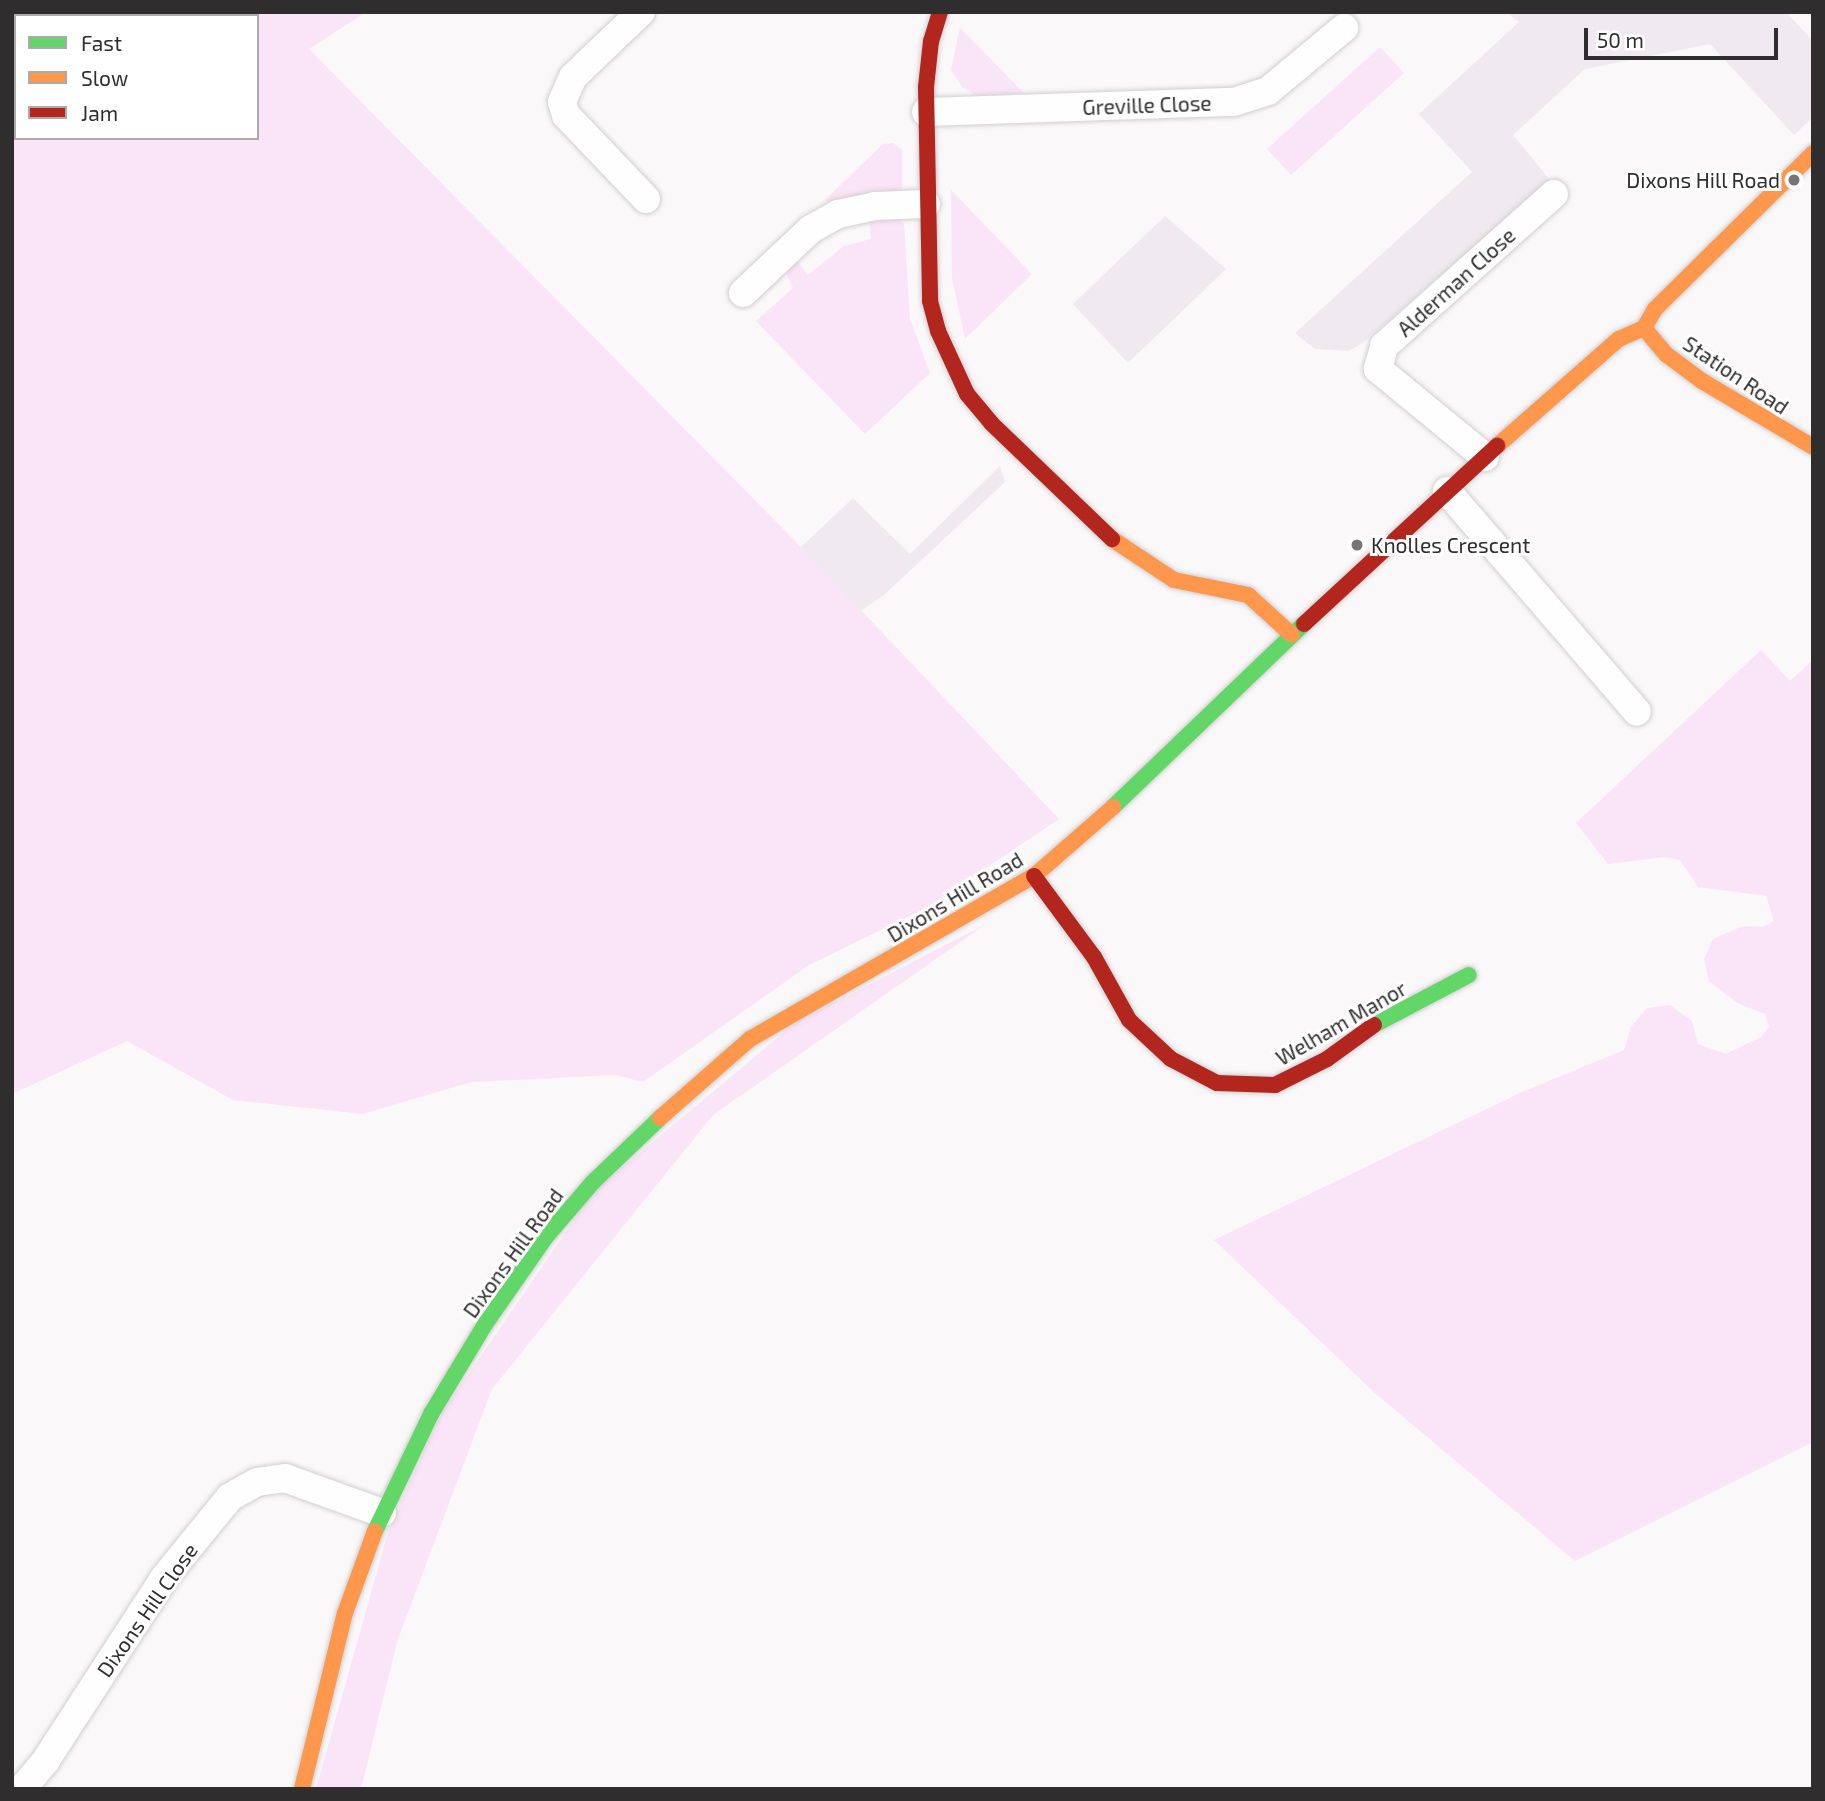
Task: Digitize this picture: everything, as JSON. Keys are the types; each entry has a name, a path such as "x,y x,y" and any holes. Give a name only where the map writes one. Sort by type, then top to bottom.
{"street":[{"path":"641,12 573,77 562,102 566,115 646,199"},
{"path":"940,12 930,41 926,112 930,301 937,331 967,394 990,423 1124,551 1174,580 1248,595 1292,635"},
{"name":"Greville Close","path":"926,112 1234,102 1268,91 1344,28"},
{"name":"Dixons Hill Road","path":"302,1789 345,1613 382,1513 431,1413 486,1323 545,1238 651,1125 750,1039 1034,876 1140,782 1292,635 1447,491 1619,338 1644,328 1655,309 1813,153"},
{"name":"Alderman Close","path":"1485,457 1378,369 1384,346 1554,194"},
{"path":"743,293 810,229 838,214 874,206 926,204"},
{"name":"Station Road","path":"1644,328 1667,355 1702,382 1813,447"},
{"path":"1447,491 1636,712"},
{"name":"Welham Manor","path":"1034,876 1094,957 1129,1020 1171,1059 1217,1083 1275,1085 1326,1059 1378,1022 1469,975"},
{"name":"Dixons Hill Close","path":"22,1789 46,1760 164,1578 230,1497 257,1482 285,1478 382,1513"}],"shaded area":[{"path":"12,12 366,12 309,49 801,547 1059,819 928,907 809,965 643,1082 615,1075 471,1082 363,1114 233,1100 127,1041 12,1094"},
{"path":"1506,12 1786,12 1813,41 1813,117 1794,135 1710,44 1585,69 1513,135 1550,180 1364,342 1349,351 1315,349 1295,333 1472,172 1419,114 1519,22"},
{"path":"960,28 1024,93 979,96 963,88 951,70"},
{"path":"1380,47 1404,73 1291,175 1267,149"},
{"path":"893,143 902,150 902,189 833,205 825,200 883,144"},
{"path":"951,190 1032,274 965,339 952,278"},
{"path":"1165,216 1226,269 1128,363 1073,304"},
{"path":"896,217 904,224 910,319 930,373 865,434 756,321 793,288 785,270 797,261 808,275 844,246 871,239 869,219"},
{"path":"1000,466 1005,482 884,595 859,612 801,547 853,498 910,554"},
{"path":"1761,650 1790,681 1813,660 1813,1442 1575,1561 1376,1394 1214,1240 1522,1092 1624,1050 1631,1027 1647,1008 1670,1005 1692,1021 1698,1044 1726,1054 1761,1037 1769,1027 1765,1014 1737,1003 1709,981 1704,959 1713,939 1743,926 1763,927 1774,921 1766,896 1698,887 1680,860 1666,857 1608,864 1576,823"},
{"path":"986,924 713,1115 492,1389 397,1642 361,1789 316,1789 389,1529 441,1414 594,1191 795,1023"}],"traffic: fast":[{"path":"1113,807 1304,624"},
{"path":"1374,1025 1469,975"},
{"path":"375,1531 431,1414 486,1323 545,1238 593,1182 660,1118"}],"traffic: slow":[{"path":"1497,446 1619,339 1644,328 1655,309 1813,153"},
{"path":"1644,328 1667,355 1702,381 1813,447"},
{"path":"1112,539 1174,580 1248,595 1292,635"},
{"path":"660,1118 750,1039 1034,876 1113,807"},
{"path":"302,1789 345,1613 375,1531"}],"traffic: jam":[{"path":"940,12 931,41 926,87 930,301 938,331 967,394 991,423 1112,539"},
{"path":"1304,624 1497,446"},
{"path":"1034,876 1094,957 1129,1020 1171,1059 1217,1083 1275,1085 1327,1059 1374,1025"}],"place":[{"name":"Dixons Hill Road","path":"1794,180"},
{"name":"Knolles Crescent","path":"1357,545"}]}
